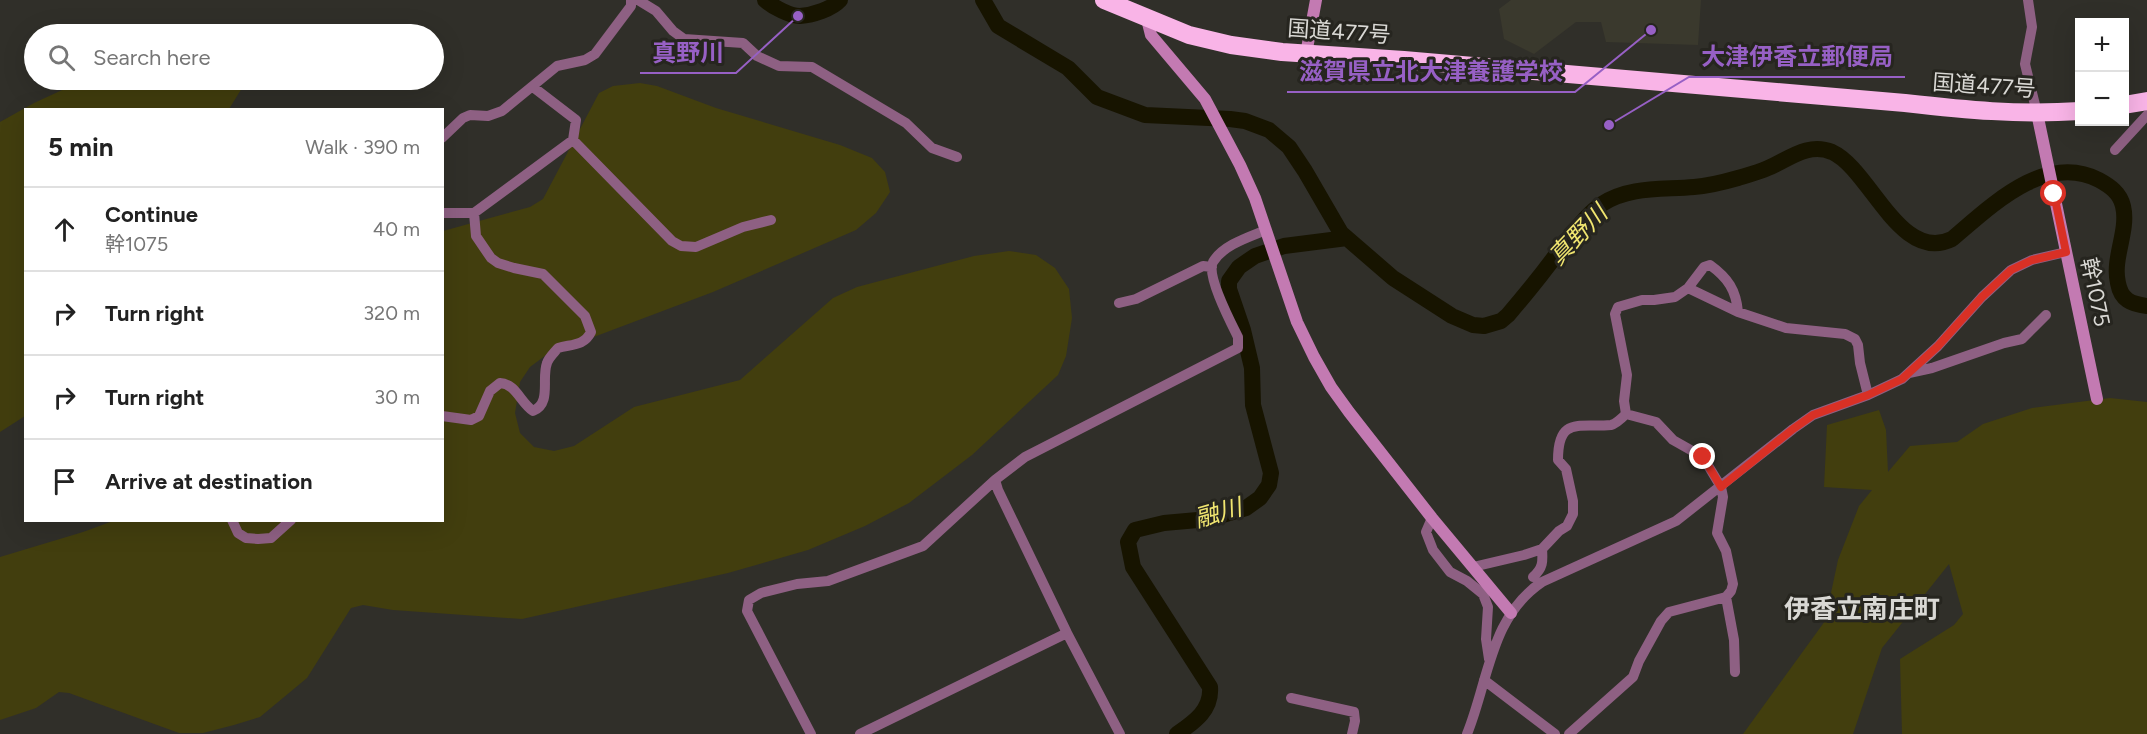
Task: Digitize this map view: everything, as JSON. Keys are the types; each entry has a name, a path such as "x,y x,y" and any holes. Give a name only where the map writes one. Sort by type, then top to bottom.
{"highway":[{"name":"国道477号","path":"1104,0 1189,34 1231,45 1306,54 1861,99 1975,111 2037,113 2075,111"},
{"path":"2129,104 2147,101"}],"street":[{"path":"444,136 463,118 470,115 492,116 502,111 557,66 585,60 596,54 631,6 631,0"},
{"path":"638,0 656,11 673,31 684,39 743,43 757,56 779,66 812,67 906,123 932,148 957,157"},
{"path":"1306,54 1316,0"},
{"path":"2028,0 2032,27 2025,64 2037,113"},
{"path":"1147,19 1151,35 1206,99 1240,165 1266,230 1297,322 1314,357 1349,412 1432,518 1511,613"},
{"path":"444,213 474,213 573,140 576,120 533,87"},
{"name":"幹1075","path":"2037,113 2097,399"},
{"path":"2115,150 2147,115"},
{"path":"573,140 672,241 681,246 696,247 743,227 771,220"},
{"path":"444,417 471,420 479,416 490,391 500,383 511,386 526,406 533,411 539,408 543,402 546,366 550,358 558,348 587,340 591,332 585,316 543,274 514,268 491,258 476,236 474,213"},
{"path":"811,734 747,611 749,600 761,593 796,584 828,581 922,546 995,480 1025,457 1238,348 1238,337 1212,275 1212,264 1221,252 1266,230"},
{"path":"1467,734 1477,711 1489,659 1511,613 1530,590 1542,582 1676,521 1813,415 1868,395 1902,379 1938,346 1982,297 2011,270 2032,260 2066,252"},
{"path":"1626,414 1624,401 1627,375 1615,314 1618,307 1642,300 1675,297 1688,288 1704,267 1710,265 1731,286 1736,295 1738,312"},
{"path":"1119,303 1136,300 1203,267 1212,267"},
{"path":"1688,288 1738,312 1786,328 1845,334 1855,339 1868,395"},
{"path":"1908,373 1932,368 2022,339 2046,315"},
{"path":"1473,567 1542,549 1567,526 1573,514 1573,501 1566,469 1558,460 1561,436 1566,429 1577,426 1612,425 1626,414"},
{"path":"1569,734 1633,677 1660,621 1669,612 1725,597 1731,591 1733,584 1725,551 1717,533 1723,497 1721,487 1703,457 1673,440 1656,422 1626,414"},
{"path":"995,480 1067,633 1120,734"},
{"path":"1432,518 1426,532 1433,550 1450,572 1467,581 1483,594 1486,601 1488,607 1486,639 1489,659"},
{"path":"233,522 238,533 258,539 271,538 289,522"},
{"path":"1533,577 1541,570 1542,549"},
{"path":"1725,597 1734,640 1735,672"},
{"path":"860,734 1067,633"},
{"path":"1484,680 1555,734"},
{"path":"1291,698 1354,712 1355,721 1352,734"}],"shaded area":[{"path":"1511,0 1701,0 1698,45 1606,42 1601,22 1576,22 1534,54 1504,39 1499,9"},
{"path":"640,83 657,86 716,108 840,145 872,158 885,172 890,192 876,213 856,230 713,292 546,355 530,367 520,382 515,413 520,433 534,447 554,451 574,446 634,407 740,380 833,298 857,287 974,256 1009,251 1036,255 1055,268 1069,289 1072,318 1066,356 1058,375 972,455 909,503 865,526 808,550 728,573 522,619 393,610 363,605 351,608 307,678 260,717 203,733 179,733 69,693 59,692 36,708 0,720 0,557 110,522 444,522 444,231 530,207 543,199 599,93 613,86"},
{"path":"62,90 241,90 230,108 25,108"},
{"path":"24,109 24,417 0,432 0,122"},
{"path":"2110,398 2147,402 2147,734 1902,734 1900,659 1954,625 1963,614 1949,564 1882,648 1853,734 1743,734 1825,621 1838,560 1859,506 1872,490 1824,487 1827,425 1879,410 1886,430 1888,472 1910,446 1957,442 1983,424 2032,408"}],"waterway":[{"name":"真野川","path":"765,0 782,11 800,16 822,11 840,0"},
{"name":"真野川","path":"983,0 998,26 1068,68 1097,97 1145,115 1230,119 1245,121 1269,130 1289,147 1341,233 1393,278 1452,316 1473,325 1484,326 1501,321 1508,315 1584,220 1602,204 1613,198 1635,192 1722,182 1761,171 1799,153 1815,149 1832,152 1846,162 1901,227 1917,238 1933,243 1952,239 2001,198 2039,178 2059,173 2079,173 2099,180 2114,190 2123,206 2124,225 2117,264 2119,289 2128,300 2147,306"},
{"name":"融川","path":"1177,734 1201,715 1208,702 1210,687 1133,567 1128,542 1135,530 1164,523 1209,519 1246,508 1260,498 1269,485 1271,473 1253,405 1252,368 1243,330 1229,289 1229,281 1239,267 1255,256 1284,246 1347,238"}],"place":[{"name":"真野川","path":"798,16"},
{"name":"滋賀県立北大津養護学校","path":"1651,30"},
{"name":"大津伊香立郵便局","path":"1609,125"}],"district":[{"name":"伊香立南庄町","path":"1862,609"}],"route":[{"path":"1703,457 1721,487 1813,415 1868,395 1902,379 1938,346 1982,297 2011,270 2032,260 2066,252 2054,194"}]}
